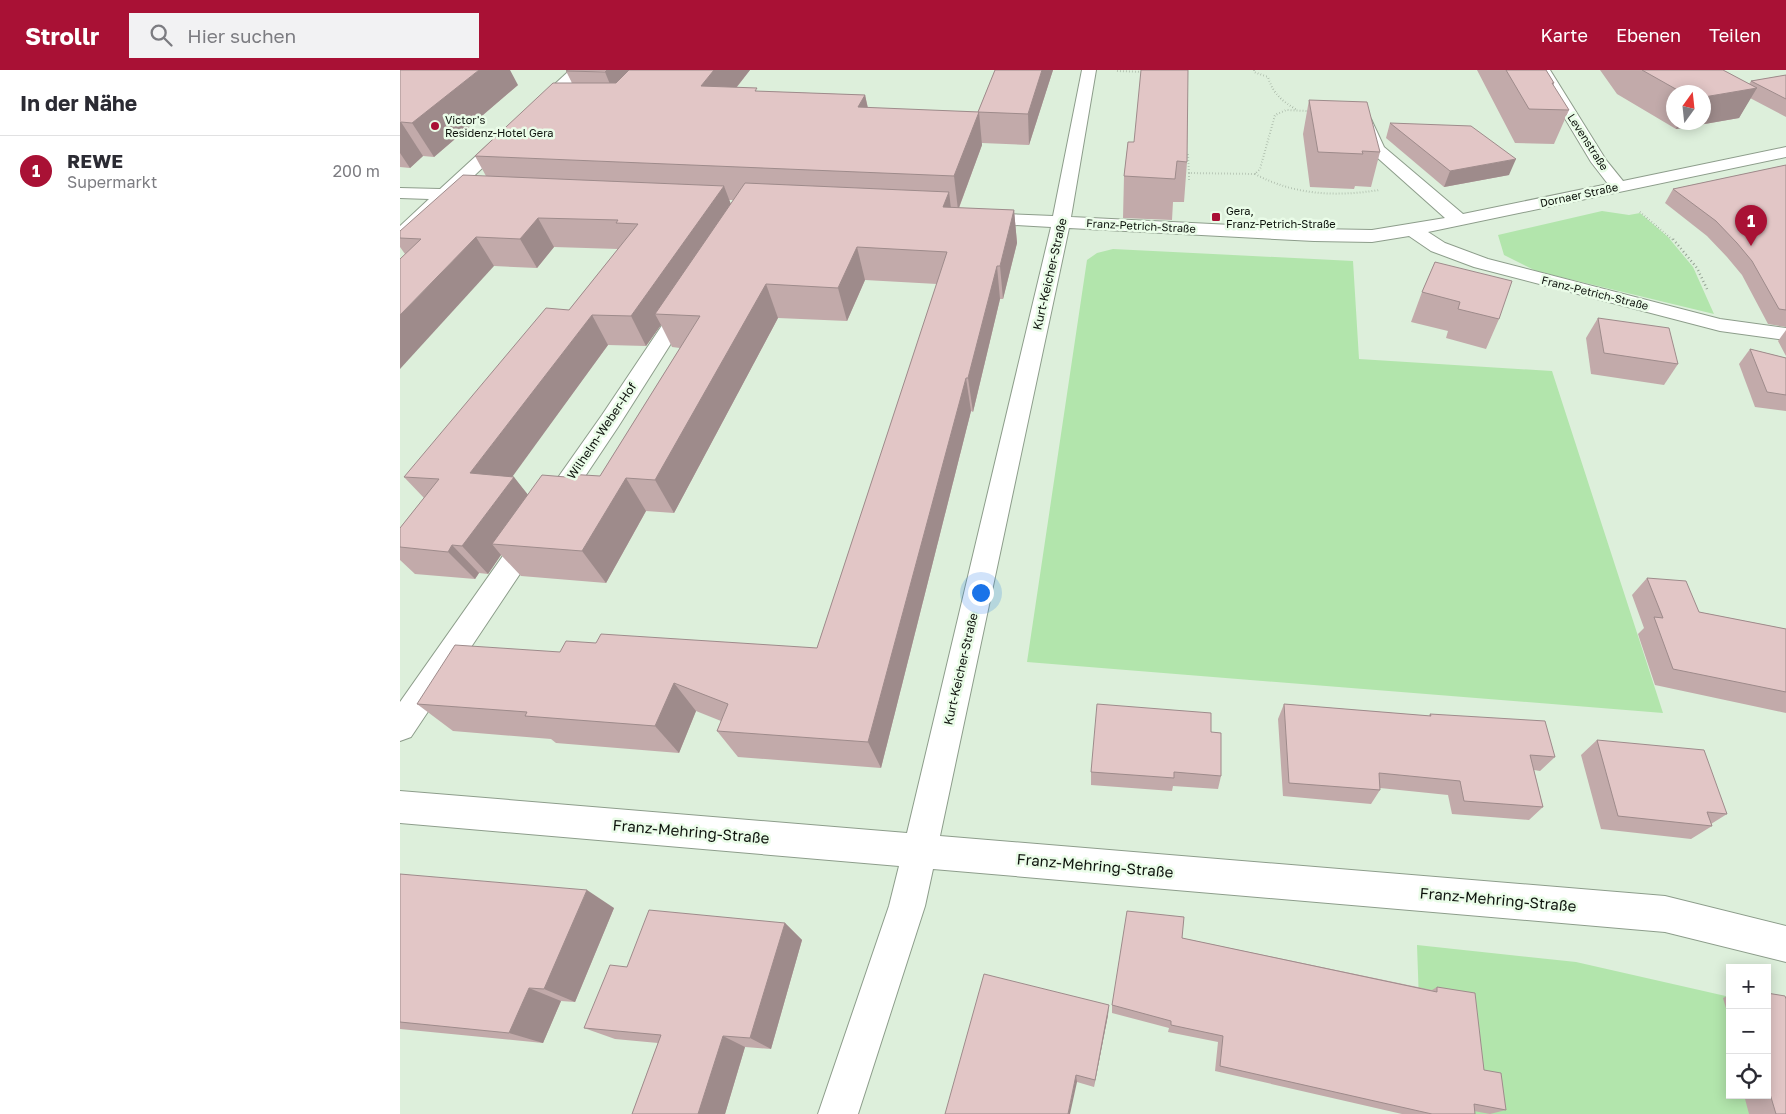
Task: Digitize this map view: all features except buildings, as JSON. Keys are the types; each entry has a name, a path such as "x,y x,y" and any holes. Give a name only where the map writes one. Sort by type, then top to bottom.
{"street":[{"path":"400,236 578,70"},
{"name":"Kurt-Keicher-Straße","path":"838,1114 907,906 1061,222 1089,70"},
{"name":"Levenstraße","path":"1543,70 1600,162 1619,187"},
{"path":"537,108 556,109"},
{"path":"1345,118 1364,119 1377,149 1459,220"},
{"name":"Dornaer Straße","path":"1372,236 1412,230 1786,152"},
{"path":"400,193 493,197"},
{"name":"Franz-Petrich-Straße","path":"964,218 1314,235 1372,236"},
{"name":"Franz-Petrich-Straße","path":"1412,230 1438,248 1481,263 1720,324 1786,334"},
{"name":"Wilhelm-Weber-Hof","path":"400,727 610,421 698,286"},
{"name":"Franz-Mehring-Straße","path":"400,807 1665,914 1786,944"}],"path":[{"path":"1089,70 1147,72"},
{"path":"1254,70 1254,72 1268,77 1272,91 1285,103 1298,110"},
{"path":"1255,174 1260,168 1275,116 1279,112 1307,111"},
{"path":"1188,154 1189,182"},
{"path":"1189,174 1255,174 1269,183 1281,187 1318,193 1363,193 1416,183"},
{"path":"1619,187 1641,213 1671,237 1697,268 1718,314 1720,324"}],"green space":[{"path":"1602,211 1629,215 1640,213 1668,237 1693,267 1714,314 1536,271 1504,255 1498,235"},
{"path":"1113,249 1353,261 1359,359 1552,371 1663,713 1027,662 1087,260 1097,253"},
{"path":"1417,945 1576,962 1726,996 1726,1099 1771,1099 1786,1114 1423,1114"}],"place":[{"name":"Victor's Residenz-Hotel Gera","path":"435,126"},
{"name":"Gera, Franz-Petrich-Straße","path":"1216,217"},
{"name":"REWE","path":"1751,246"}]}
